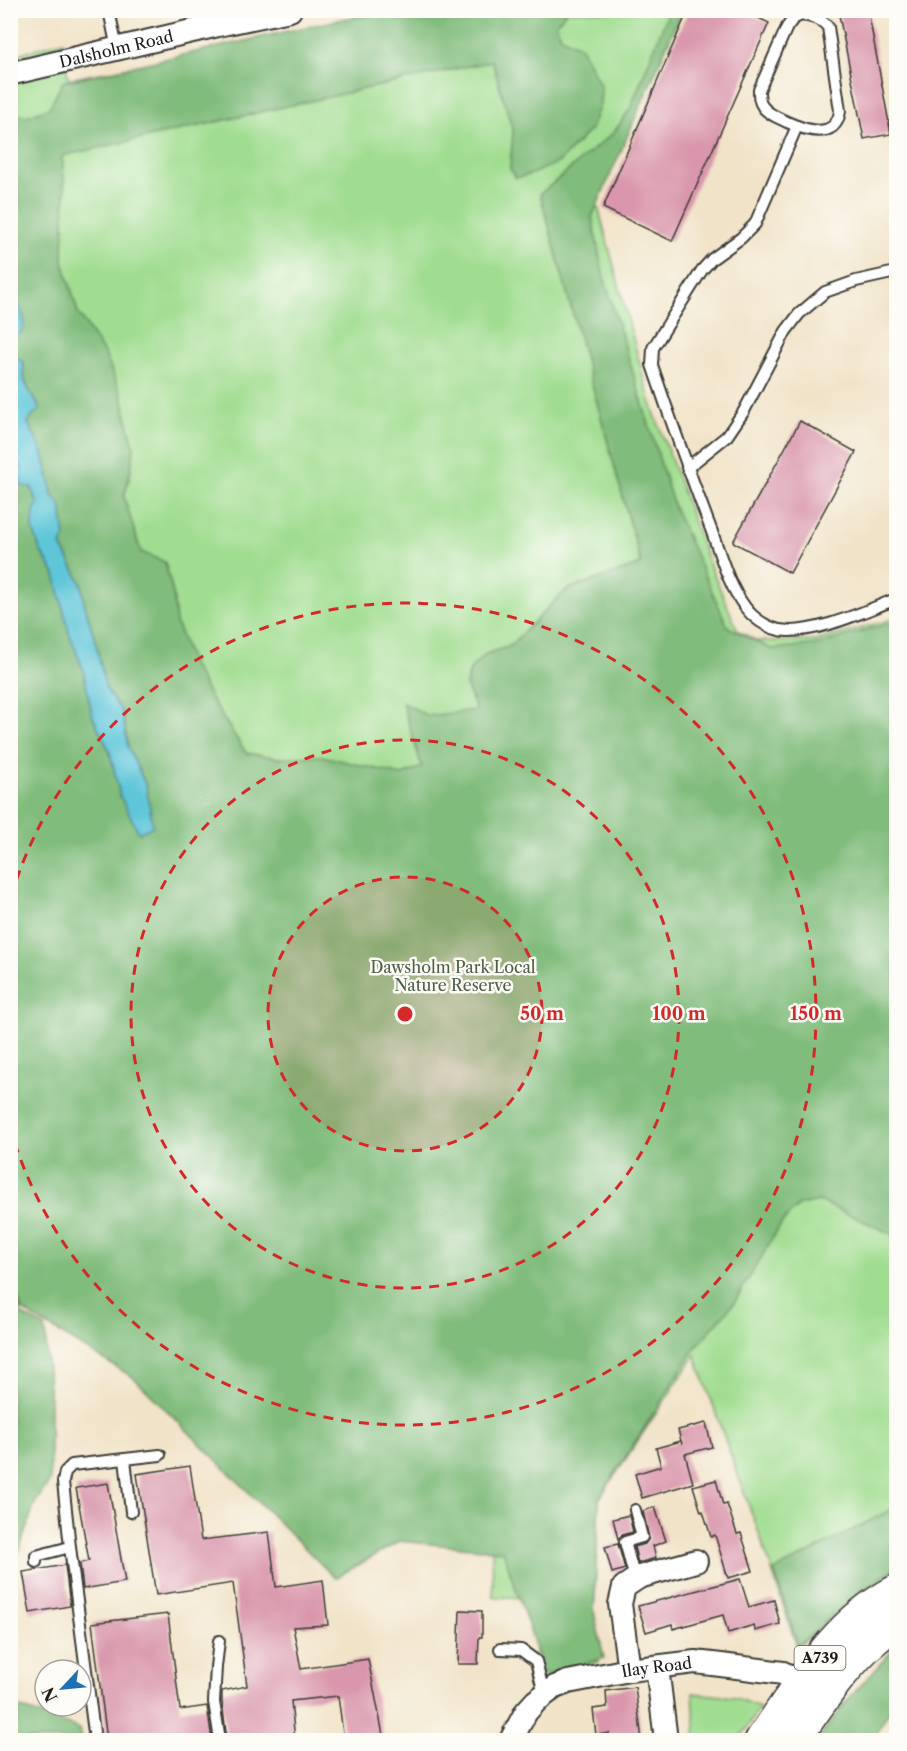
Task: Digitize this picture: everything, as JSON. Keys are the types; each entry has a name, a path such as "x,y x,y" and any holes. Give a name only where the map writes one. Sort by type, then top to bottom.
{"main road":[{"name":"A739","path":"794,1740 812,1691 816,1663 837,1638 860,1617 897,1592"},
{"name":"A739","path":"762,1740 812,1691 897,1622"}],"street":[{"name":"Dalsholm Road","path":"14,73 117,50 217,18 290,10"},
{"path":"629,1670 620,1604 624,1587 639,1577 696,1561"},
{"name":"Ilay Road","path":"511,1740 526,1712 544,1694 555,1687 568,1682 629,1670 695,1662 783,1673 812,1691"},
{"path":"657,1667 666,1740"}],"lane":[{"path":"109,10 117,50"},
{"path":"803,13 823,15 828,27 840,111 836,123 819,132 797,126 768,113 760,102 759,96 759,90 787,27 793,19 803,13"},
{"path":"797,126 754,224 741,238 707,265 653,348 652,365 687,468 733,587 745,607 759,621 777,630 799,631 819,627 897,599"},
{"path":"687,468 727,436 744,411 786,331 799,314 825,291 897,272"},
{"path":"95,1740 70,1546 63,1482 65,1472 72,1465 160,1455"},
{"path":"125,1459 131,1512"},
{"path":"635,1510 642,1538 625,1542 632,1568 639,1577"},
{"path":"36,1562 36,1556 70,1546"},
{"path":"219,1641 214,1702 220,1740"},
{"path":"500,1649 521,1650 536,1661 544,1694"}],"green space":[{"name":"Dawsholm Park Local Nature Reserve","path":"395,11 567,11 556,24 560,36 581,47 601,87 600,104 591,129 559,162 532,174 516,178 510,169 513,131 492,61 62,156 65,190 63,261 78,313 105,354 122,397 134,448 124,497 141,552 165,562 173,593 176,622 192,664 246,753 279,758 322,756 402,775 422,767 402,702 428,716 476,710 466,685 470,669 486,654 510,646 566,590 641,564 540,194 614,132 630,109 669,11 682,11 592,217 603,274 674,507 728,627 771,649 820,644 896,621 896,1236 819,1201 799,1205 781,1224 734,1303 695,1348 599,1499 594,1612 604,1658 545,1675 503,1551 400,1541 335,1578 134,1378 22,1310 11,1276 11,456 22,467 38,504 40,550 55,574 69,633 83,669 92,715 110,752 120,796 146,786 128,747 122,712 106,689 81,583 61,544 65,537 62,521 52,495 42,451 28,423 40,409 25,382 24,363 13,355 13,340 22,331 18,302 11,300 11,113 26,116 49,108 63,82 337,20"},
{"name":"Dawsholm Park Local Nature Reserve","path":"430,11 674,11 617,148 588,169 649,398 708,561 738,631 757,641 816,641 896,618 896,1571 857,1597 797,1648 772,1570 695,1355 599,1499 594,1612 599,1662 527,1688 547,1598 493,1597 492,1537 11,1166 11,56 63,41 68,79"},
{"path":"11,1285 22,1315 45,1327 50,1403 50,1481 35,1503 11,1576"},
{"path":"896,1507 896,1568 857,1594 798,1646 774,1571"},
{"path":"896,1646 896,1700 872,1740 818,1740 846,1702"},
{"path":"693,1693 733,1697 760,1707 739,1740 696,1740"},
{"path":"21,1708 33,1712 33,1718 49,1718 80,1729 82,1740 11,1740 11,1711"}],"water":[{"path":"11,300 18,302 24,323 13,341 13,355 24,363 25,382 40,410 28,423 42,451 52,495 61,505 65,537 61,545 81,583 106,689 122,712 128,747 146,786 153,826 139,833 120,796 110,752 92,715 83,669 69,633 55,574 40,550 33,529 34,510 38,504 31,487 21,486 19,474 22,467 11,456"}],"building":[{"path":"688,10 742,10 769,23 672,241 603,208"},
{"path":"838,10 868,10 891,134 864,139"},
{"path":"800,421 856,452 790,573 733,542"},
{"path":"706,1423 712,1447 685,1454 693,1483 642,1498 635,1474 661,1466 656,1448 681,1441 682,1444 678,1430"},
{"path":"190,1466 201,1540 269,1532 276,1587 323,1580 328,1625 293,1627 301,1669 368,1659 384,1740 344,1740 338,1696 291,1701 295,1740 227,1740 222,1691 247,1686 233,1583 156,1595 137,1474"},
{"path":"716,1480 723,1505 727,1504 737,1534 741,1533 753,1571 728,1578 715,1535 711,1537 693,1486"},
{"path":"108,1483 125,1582 83,1589 80,1563 89,1561 76,1488"},
{"path":"655,1507 666,1541 653,1546 656,1558 638,1563 634,1547 645,1544 649,1538 643,1511"},
{"path":"629,1515 633,1532 622,1535 618,1539 613,1519"},
{"path":"618,1544 625,1569 612,1573 605,1547"},
{"path":"65,1565 70,1606 30,1613 23,1572"},
{"path":"740,1579 749,1607 774,1600 780,1624 755,1631 754,1625 728,1633 723,1615 673,1629 672,1624 646,1632 638,1606"},
{"path":"460,1610 482,1611 482,1637 479,1637 478,1664 458,1664"},
{"path":"168,1614 180,1710 207,1706 212,1740 107,1740 92,1623"},
{"path":"635,1687 642,1740 610,1740 609,1733 596,1735 593,1709 607,1707 606,1691"}]}
